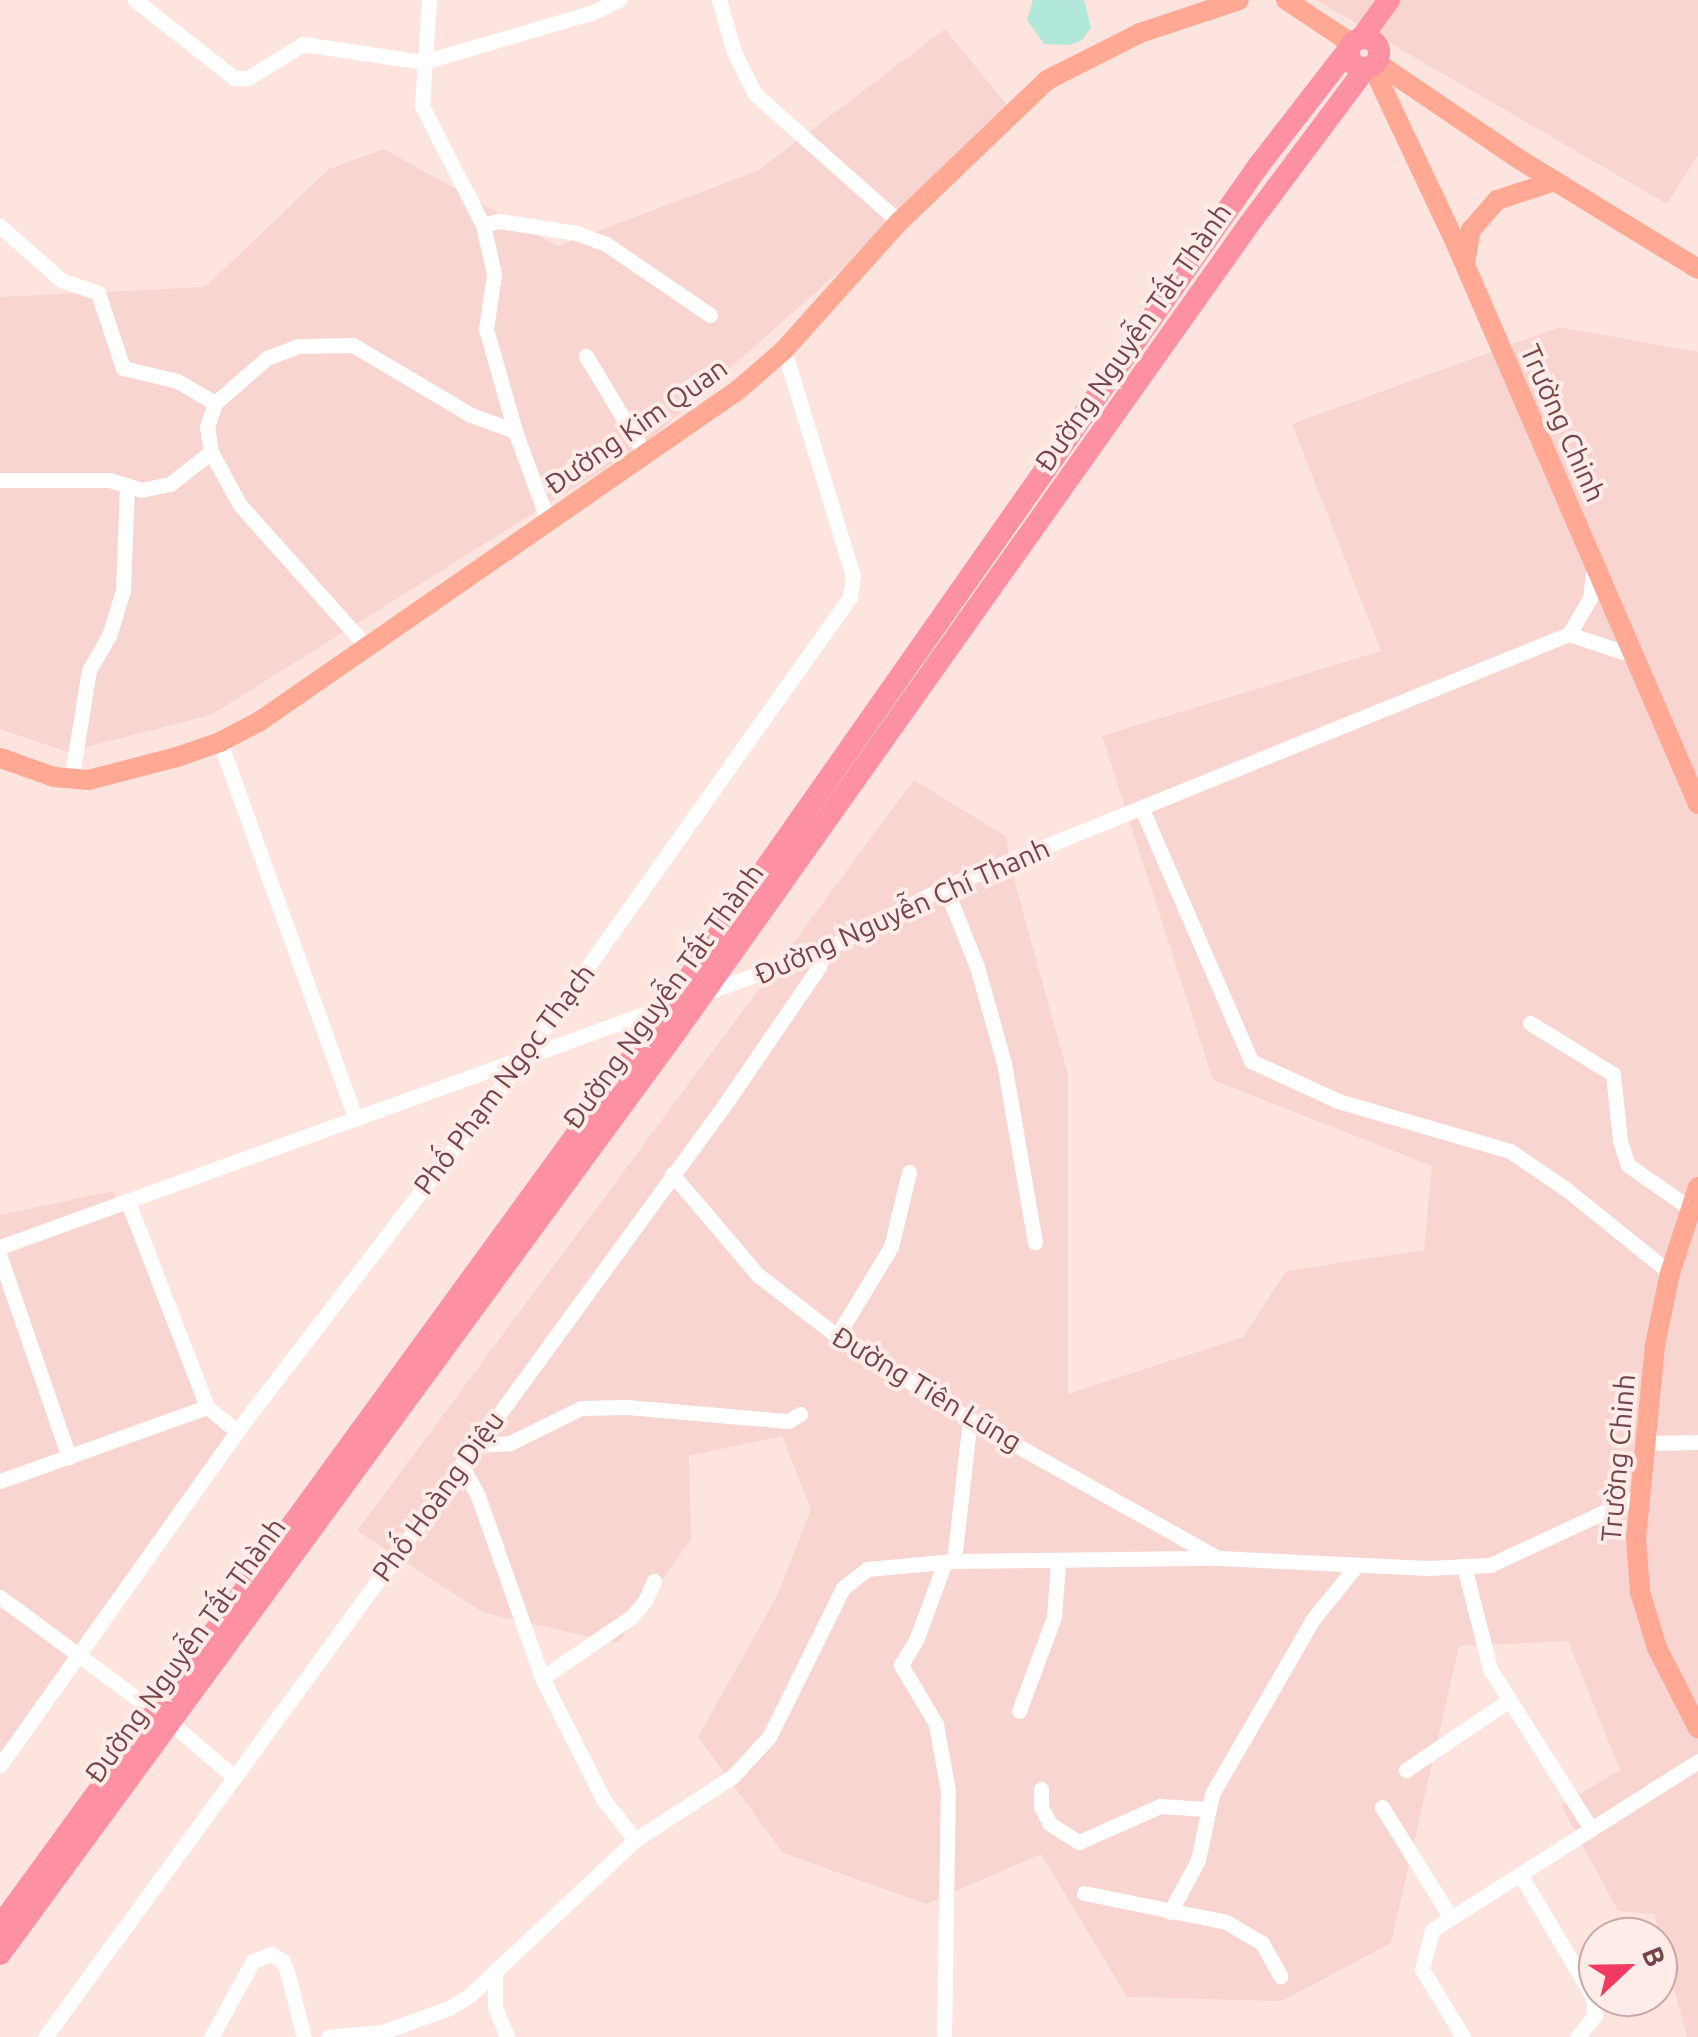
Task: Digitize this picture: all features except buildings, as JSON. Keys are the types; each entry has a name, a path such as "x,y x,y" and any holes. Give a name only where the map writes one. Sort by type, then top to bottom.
{"highway":[{"name":"Đường Nguyễn Tất Thành","path":"0,1926 643,1043 1259,165 1389,0"},
{"path":"1354,43 1377,45 1371,66"},
{"name":"Đường Nguyễn Tất Thành","path":"0,1954 678,1029 1250,223 1371,66"}],"main road":[{"name":"Đường Kim Quan","path":"0,758 72,781 142,769 220,742 260,721 738,390 784,350 900,222 1047,80 1140,32 1240,0"},
{"path":"1286,0 1354,43"},
{"path":"1371,66 1698,269"},
{"name":"Trường Chinh","path":"1371,66 1464,265 1698,804"},
{"path":"1464,265 1471,230 1497,200 1555,180"},
{"name":"Trường Chinh","path":"1698,1187 1691,1209 1691,1231 1670,1273 1655,1346 1636,1538 1640,1592 1657,1648 1698,1728"}],"street":[{"path":"135,0 234,78 248,78 303,44 423,62 591,13 619,0"},
{"path":"429,0 422,106 483,225 494,274 486,329 515,431 548,521"},
{"path":"720,0 734,52 755,94 900,222"},
{"path":"483,225 498,221 537,227 606,244 710,316"},
{"path":"0,226 61,280 98,292 124,368 177,381 216,404"},
{"path":"366,646 288,554 252,522 211,452 207,427 216,404 266,358 299,346 353,345 471,416 515,431"},
{"name":"Phố Phạm Ngọc Thạch","path":"0,1765 237,1431 523,1058 850,597 853,576 784,350"},
{"path":"586,356 645,454"},
{"path":"3,482 109,480 141,490 170,484 211,452"},
{"path":"72,781 89,670 109,636 123,590 126,485"},
{"path":"1594,561 1590,598 1569,634 1632,656"},
{"name":"Đường Nguyễn Chí Thanh","path":"0,1247 824,950 945,887 1569,634"},
{"path":"220,742 356,1119"},
{"path":"1142,809 1251,1061 1338,1101 1510,1152 1566,1189 1670,1273"},
{"path":"945,887 977,967 1004,1063 1035,1242"},
{"name":"Phố Hoàng Diệu","path":"45,2037 672,1174 819,968 824,950"},
{"path":"1530,1023 1612,1074 1620,1141 1628,1165 1691,1209"},
{"path":"836,1336 891,1246 909,1172"},
{"name":"Đường Tiên Lũng","path":"672,1174 758,1275 836,1336 970,1419 1218,1558"},
{"path":"128,1202 207,1407 237,1431"},
{"path":"0,1256 69,1457"},
{"path":"0,1482 207,1407"},
{"path":"476,1445 510,1443 580,1408 627,1407 777,1421 792,1420 800,1414"},
{"path":"944,2037 948,1791 936,1724 902,1665 918,1638 949,1561 970,1419"},
{"path":"1646,1443 1698,1442"},
{"path":"461,1464 478,1496 542,1678 603,1799 635,1840"},
{"path":"328,2037 382,2035 470,1995 635,1840 733,1776 769,1736 843,1588 867,1569 949,1561 1218,1558 1356,1566 1490,1565 1641,1495"},
{"path":"1020,1710 1054,1617 1058,1562"},
{"path":"1170,1912 1198,1860 1206,1808 1313,1619 1356,1566"},
{"path":"1464,1566 1481,1643 1508,1701 1591,1829"},
{"path":"542,1678 631,1617 646,1601 654,1581"},
{"path":"0,1597 138,1700"},
{"path":"1406,1770 1508,1701"},
{"path":"178,1729 234,1777"},
{"path":"1463,2037 1422,1968 1432,1930 1698,1762"},
{"path":"1041,1789 1041,1806 1050,1824 1079,1842 1160,1806 1206,1808"},
{"path":"1382,1807 1450,1918"},
{"path":"1520,1874 1592,1996 1595,2015 1576,2037"},
{"path":"1084,1893 1245,1930 1262,1943 1280,1976"},
{"path":"210,2037 253,1961 270,1954 282,1960 287,1971 304,2037"},
{"path":"495,1970 496,2007 508,2037"}],"shaded area":[{"path":"1316,0 1698,0 1698,155 1667,204"},
{"path":"945,29 1015,115 647,442 211,715 67,752 0,729 0,297 205,287 329,169 384,149 558,246 757,171"},
{"path":"1560,327 1698,352 1698,2037 1687,2037 1678,2003 1678,1917 1618,1911 1561,1805 1620,1770 1568,1641 1459,1646 1391,1943 1282,2001 1127,1997 1041,1854 926,1904 783,1853 698,1737 777,1596 811,1509 782,1436 689,1456 691,1539 618,1643 484,1613 357,1531 914,780 1007,837 1009,861 1068,1075 1068,1394 1243,1337 1286,1271 1424,1250 1432,1166 1213,1080 1102,736 1381,651 1292,424"},
{"path":"113,1191 233,1445 0,1755 0,1215"}],"water":[{"path":"1033,0 1084,0 1091,28 1082,40 1070,45 1044,44 1027,20"}]}
